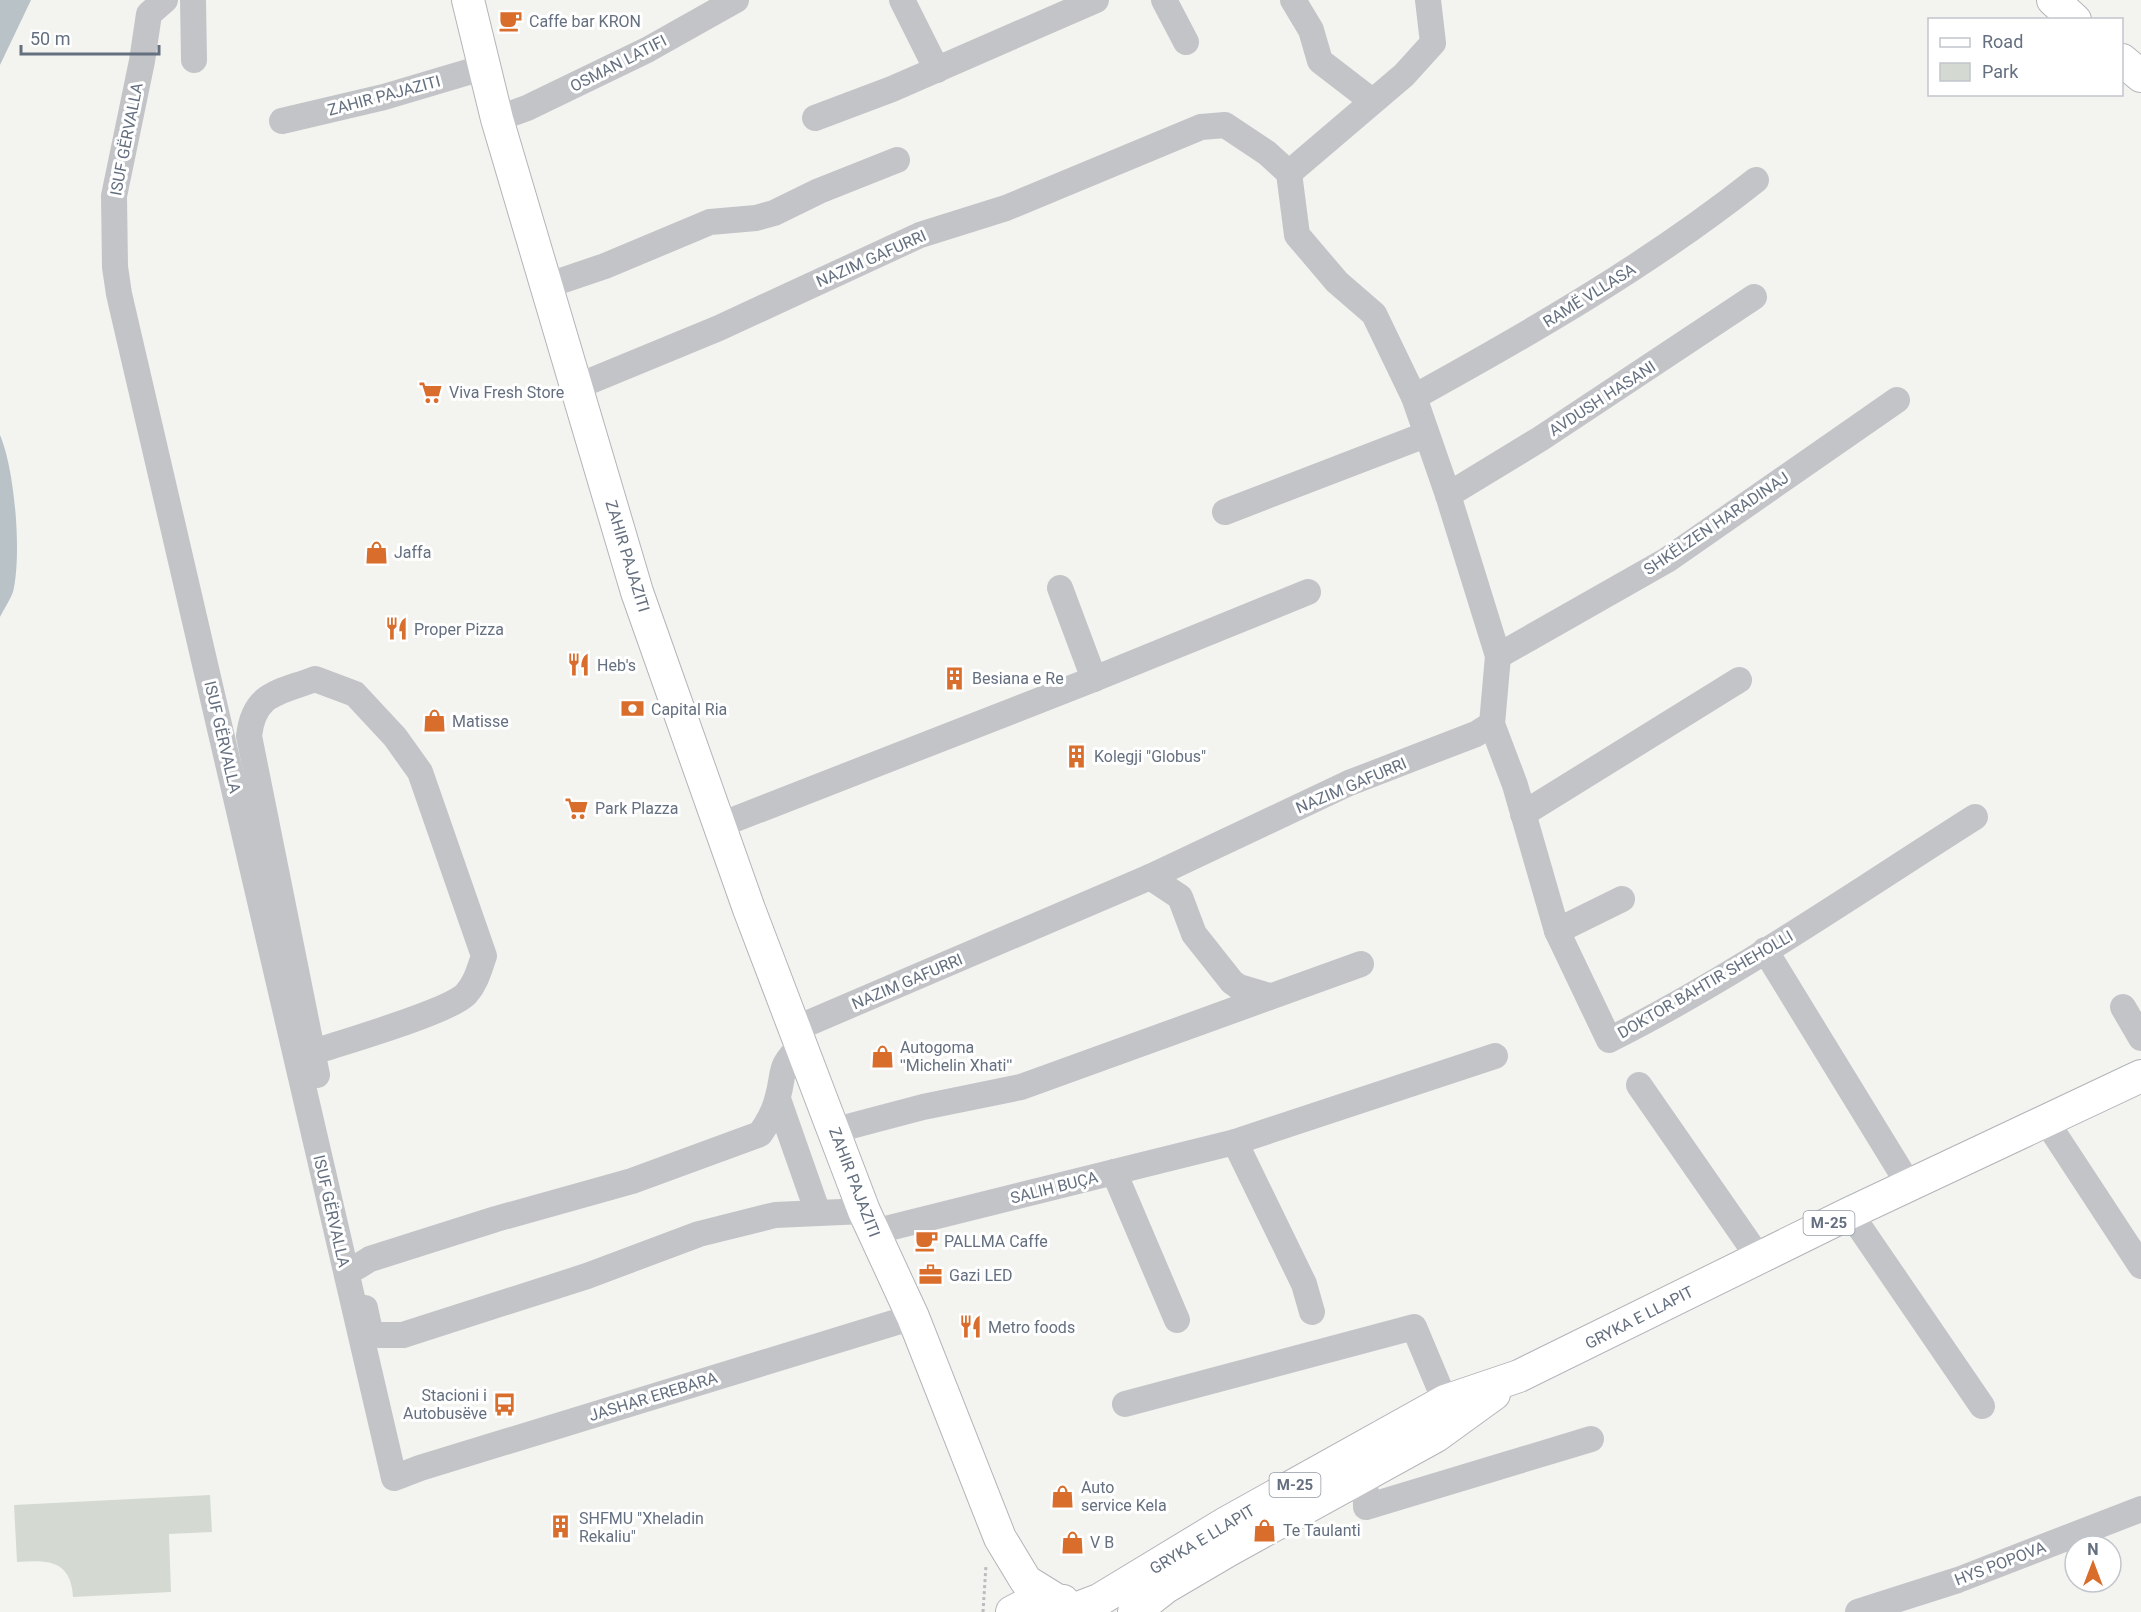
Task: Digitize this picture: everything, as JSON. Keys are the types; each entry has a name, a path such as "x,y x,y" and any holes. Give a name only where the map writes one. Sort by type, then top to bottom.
{"main road":[{"name":"ZAHIR PAJAZITI","path":"468,0 497,119 637,592 749,909 800,1036 869,1221 913,1317 1000,1538 1026,1581 1071,1606"},
{"path":"2053,0 2073,18"},
{"path":"2123,62 2141,76"},
{"name":"GRYKA E LLAPIT","path":"1071,1606 1099,1600 1226,1523 1445,1401 1519,1376 1850,1213 2141,1076"},
{"name":"GRYKA E LLAPIT","path":"1134,1612 1166,1587 1436,1436 1519,1376"},
{"name":"ZAHIR PAJAZITI","path":"995,1601 1006,1573 1000,1538"},
{"name":"M-25","path":"1012,1612 1037,1599 1071,1606"}],"street":[{"name":"ISUF GËRVALLA","path":"165,0 149,14 114,196 115,267 119,294 394,1478"},
{"path":"193,0 194,60"},
{"name":"OSMAN LATIFI","path":"497,119 527,108 647,50 736,0"},
{"path":"902,0 937,70"},
{"path":"815,118 937,70 1096,0"},
{"path":"1164,0 1186,42"},
{"path":"1293,0 1311,30 1320,61 1372,101"},
{"path":"1428,0 1432,42 1404,75 1289,173 1297,236 1337,282 1374,314 1414,397 1425,435 1448,495 1498,656 1492,724"},
{"name":"ZAHIR PAJAZITI","path":"282,121 384,97 485,67"},
{"name":"NAZIM GAFURRI","path":"576,387 719,328 920,235 1006,208 1201,127 1225,125 1266,153 1289,173"},
{"path":"546,286 605,266 710,222 756,218 774,213 819,191 897,160"},
{"name":"RAMË VLLASA","path":"1414,397 1500,350 1632,268 1707,219 1756,180"},
{"name":"AVDUSH HASANI","path":"1448,495 1540,439 1754,297"},
{"name":"SHKËLZEN HARADINAJ","path":"1498,656 1667,560 1897,400"},
{"path":"1224,512 1425,435"},
{"path":"1060,588 1094,679"},
{"path":"720,822 733,820 1094,679 1308,592"},
{"path":"314,1052 444,1007 464,996 475,982 484,956 420,772 395,737 355,694 315,678 263,700 252,715 249,736 357,1267 370,1259 496,1219 632,1182 760,1134 778,1099 781,1073 800,1036"},
{"path":"1523,814 1739,680"},
{"name":"NAZIM GAFURRI","path":"800,1036 1150,877 1349,783 1476,734 1492,724"},
{"name":"DOKTOR BAHTIR SHEHOLLI","path":"1492,724 1523,814 1557,931 1609,1040 1658,1016 1975,817"},
{"path":"1150,877 1180,897 1194,934 1232,982 1239,987 1269,996"},
{"path":"1557,931 1622,899"},
{"path":"1765,950 1909,1185"},
{"path":"836,1131 923,1107 1021,1088 1361,964"},
{"path":"2123,1007 2141,1038"},
{"name":"SALIH BUÇA","path":"357,1267 370,1331 391,1337 438,1325 587,1276 699,1234 775,1215 818,1213 869,1221 1114,1172 1235,1142 1491,1058"},
{"path":"1639,1085 1758,1258"},
{"path":"778,1099 818,1213"},
{"path":"2046,1121 2141,1266"},
{"path":"1235,1142 1304,1284 1312,1312"},
{"path":"1114,1172 1177,1320"},
{"path":"1850,1213 1982,1406"},
{"name":"JASHAR EREBARA","path":"394,1478 431,1464 913,1317"},
{"path":"1125,1404 1414,1327 1445,1401"},
{"path":"1365,1474 1366,1507 1591,1439"},
{"name":"HYS POPOVA","path":"1858,1612 1958,1580 2141,1509"}],"path":[{"path":"983,1612 995,1601"}],"green space":[{"path":"210,1495 212,1532 169,1534 171,1592 73,1597 68,1576 63,1569 48,1562 17,1562 14,1505"}],"shaded area":[{"path":"0,0 31,0 0,65"},
{"path":"0,435 10,469 13,490 17,557 13,592 0,617"}],"place":[{"name":"Caffe bar KRON","path":"511,21"},
{"name":"Viva Fresh Store","path":"431,392"},
{"name":"Jaffa","path":"376,552"},
{"name":"Proper Pizza","path":"396,629"},
{"name":"Heb's","path":"579,665"},
{"name":"Besiana e Re","path":"954,678"},
{"name":"Capital Ria","path":"633,709"},
{"name":"Matisse","path":"434,721"},
{"name":"Kolegji \"Globus\"","path":"1076,756"},
{"name":"Park Plazza","path":"577,808"},
{"name":"Autogoma ʺMichelin Xhatiʺ","path":"882,1056"},
{"name":"PALLMA Caffe","path":"926,1241"},
{"name":"Gazi LED","path":"931,1275"},
{"name":"Metro foods","path":"970,1327"},
{"name":"Stacioni i Autobusëve","path":"505,1404"},
{"name":"Auto service Kela","path":"1063,1496"},
{"name":"SHFMU \"Xheladin Rekaliu\"","path":"561,1527"},
{"name":"Te Taulanti","path":"1265,1530"},
{"name":"V B","path":"1072,1542"}]}
